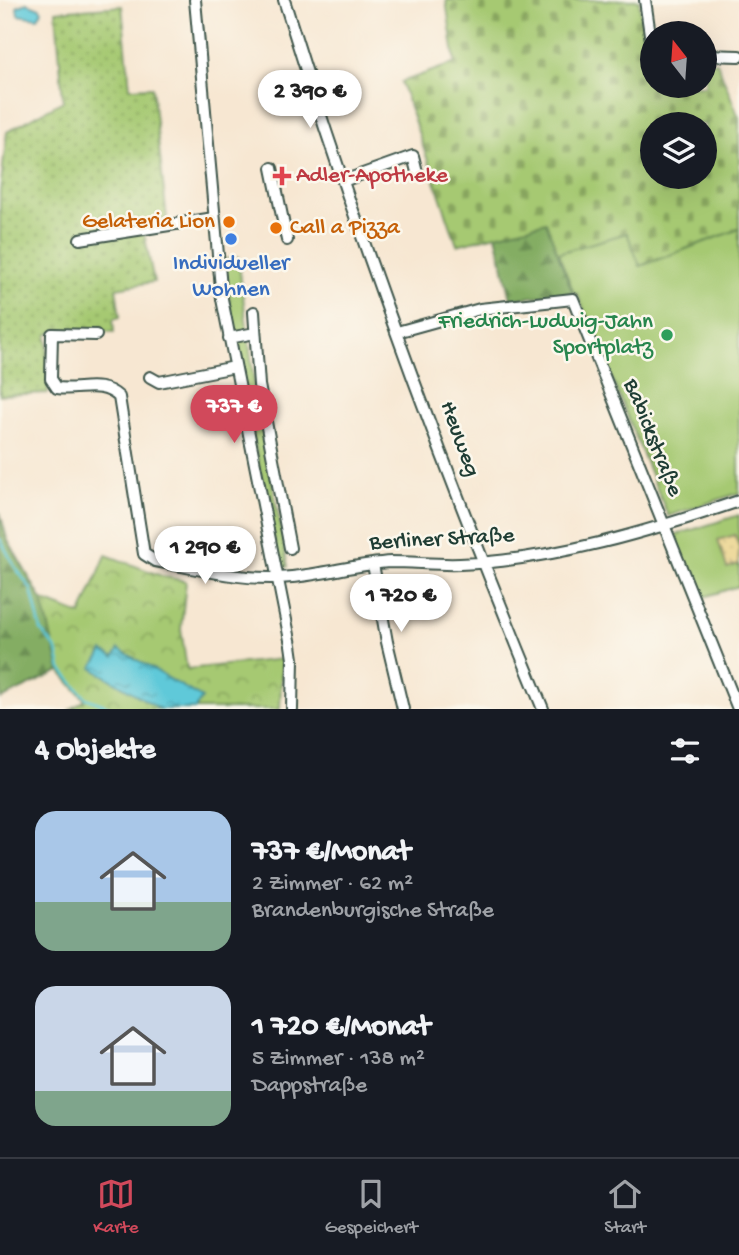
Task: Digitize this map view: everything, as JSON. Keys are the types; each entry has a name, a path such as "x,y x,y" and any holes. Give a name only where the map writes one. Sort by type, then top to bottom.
{"street":[{"path":"195,0 222,299 293,659 292,709"},
{"name":"Heuweg","path":"284,0 397,332 482,562 543,709"},
{"path":"645,0 648,21"},
{"path":"718,55 739,56"},
{"path":"344,181 413,156 417,172"},
{"path":"272,168 287,240"},
{"path":"80,239 214,218"},
{"name":"Babickstraße","path":"397,332 480,309 573,299 664,526"},
{"path":"254,312 259,385 290,548"},
{"path":"229,338 255,333"},
{"name":"Berliner Straße","path":"96,335 52,334 51,379 57,388 103,387 111,389 119,397 144,554 155,561 249,578 277,578 373,564 482,562 528,557 629,536 739,501"},
{"path":"150,377 159,382 235,367"},
{"path":"267,528 285,524"},
{"path":"664,526 738,709"},
{"path":"373,564 403,709"}],"green space":[{"path":"446,0 639,0 642,21 640,98 718,98 718,65 739,118 739,229 640,266 627,233 558,253 546,222 457,245 401,82 455,63"},
{"path":"122,6 130,88 152,87 167,219 142,223 154,282 116,288 120,317 113,319 114,332 58,329 47,335 48,393 0,395 0,192 7,132 63,101 56,11"},
{"path":"546,222 573,293 511,299 496,235"},
{"name":"Friedrich-Ludwig-Jahn Sportplatz","path":"739,229 739,493 668,516 558,253 627,232 641,266"},
{"path":"238,257 254,382 288,567 280,568 238,364 224,260"},
{"path":"0,512 7,539 42,600 60,671 1,699"},
{"path":"739,515 739,586 698,599 673,536"},
{"path":"106,555 162,576 186,581 181,629 187,669 282,659 280,709 71,709 85,700 60,671 42,600 81,615"}],"sand":[{"path":"735,535 739,547 739,564 727,568 718,540"}],"water":[{"path":"27,3 40,8 42,11 38,18 18,15 17,7"},
{"path":"119,649 202,698 195,709 160,709 92,668 103,651 114,657"}],"waterway":[{"path":"0,539 31,589 41,630 57,650 61,669 86,698 115,709"}],"place":[{"name":"Adler-Apotheke","path":"282,176"},
{"name":"Gelateria Lion","path":"229,222"},
{"name":"Call a Pizza","path":"276,228"},
{"name":"Individueller Wohnen","path":"231,239"},
{"name":"Friedrich-Ludwig-Jahn Sportplatz","path":"667,335"}]}
